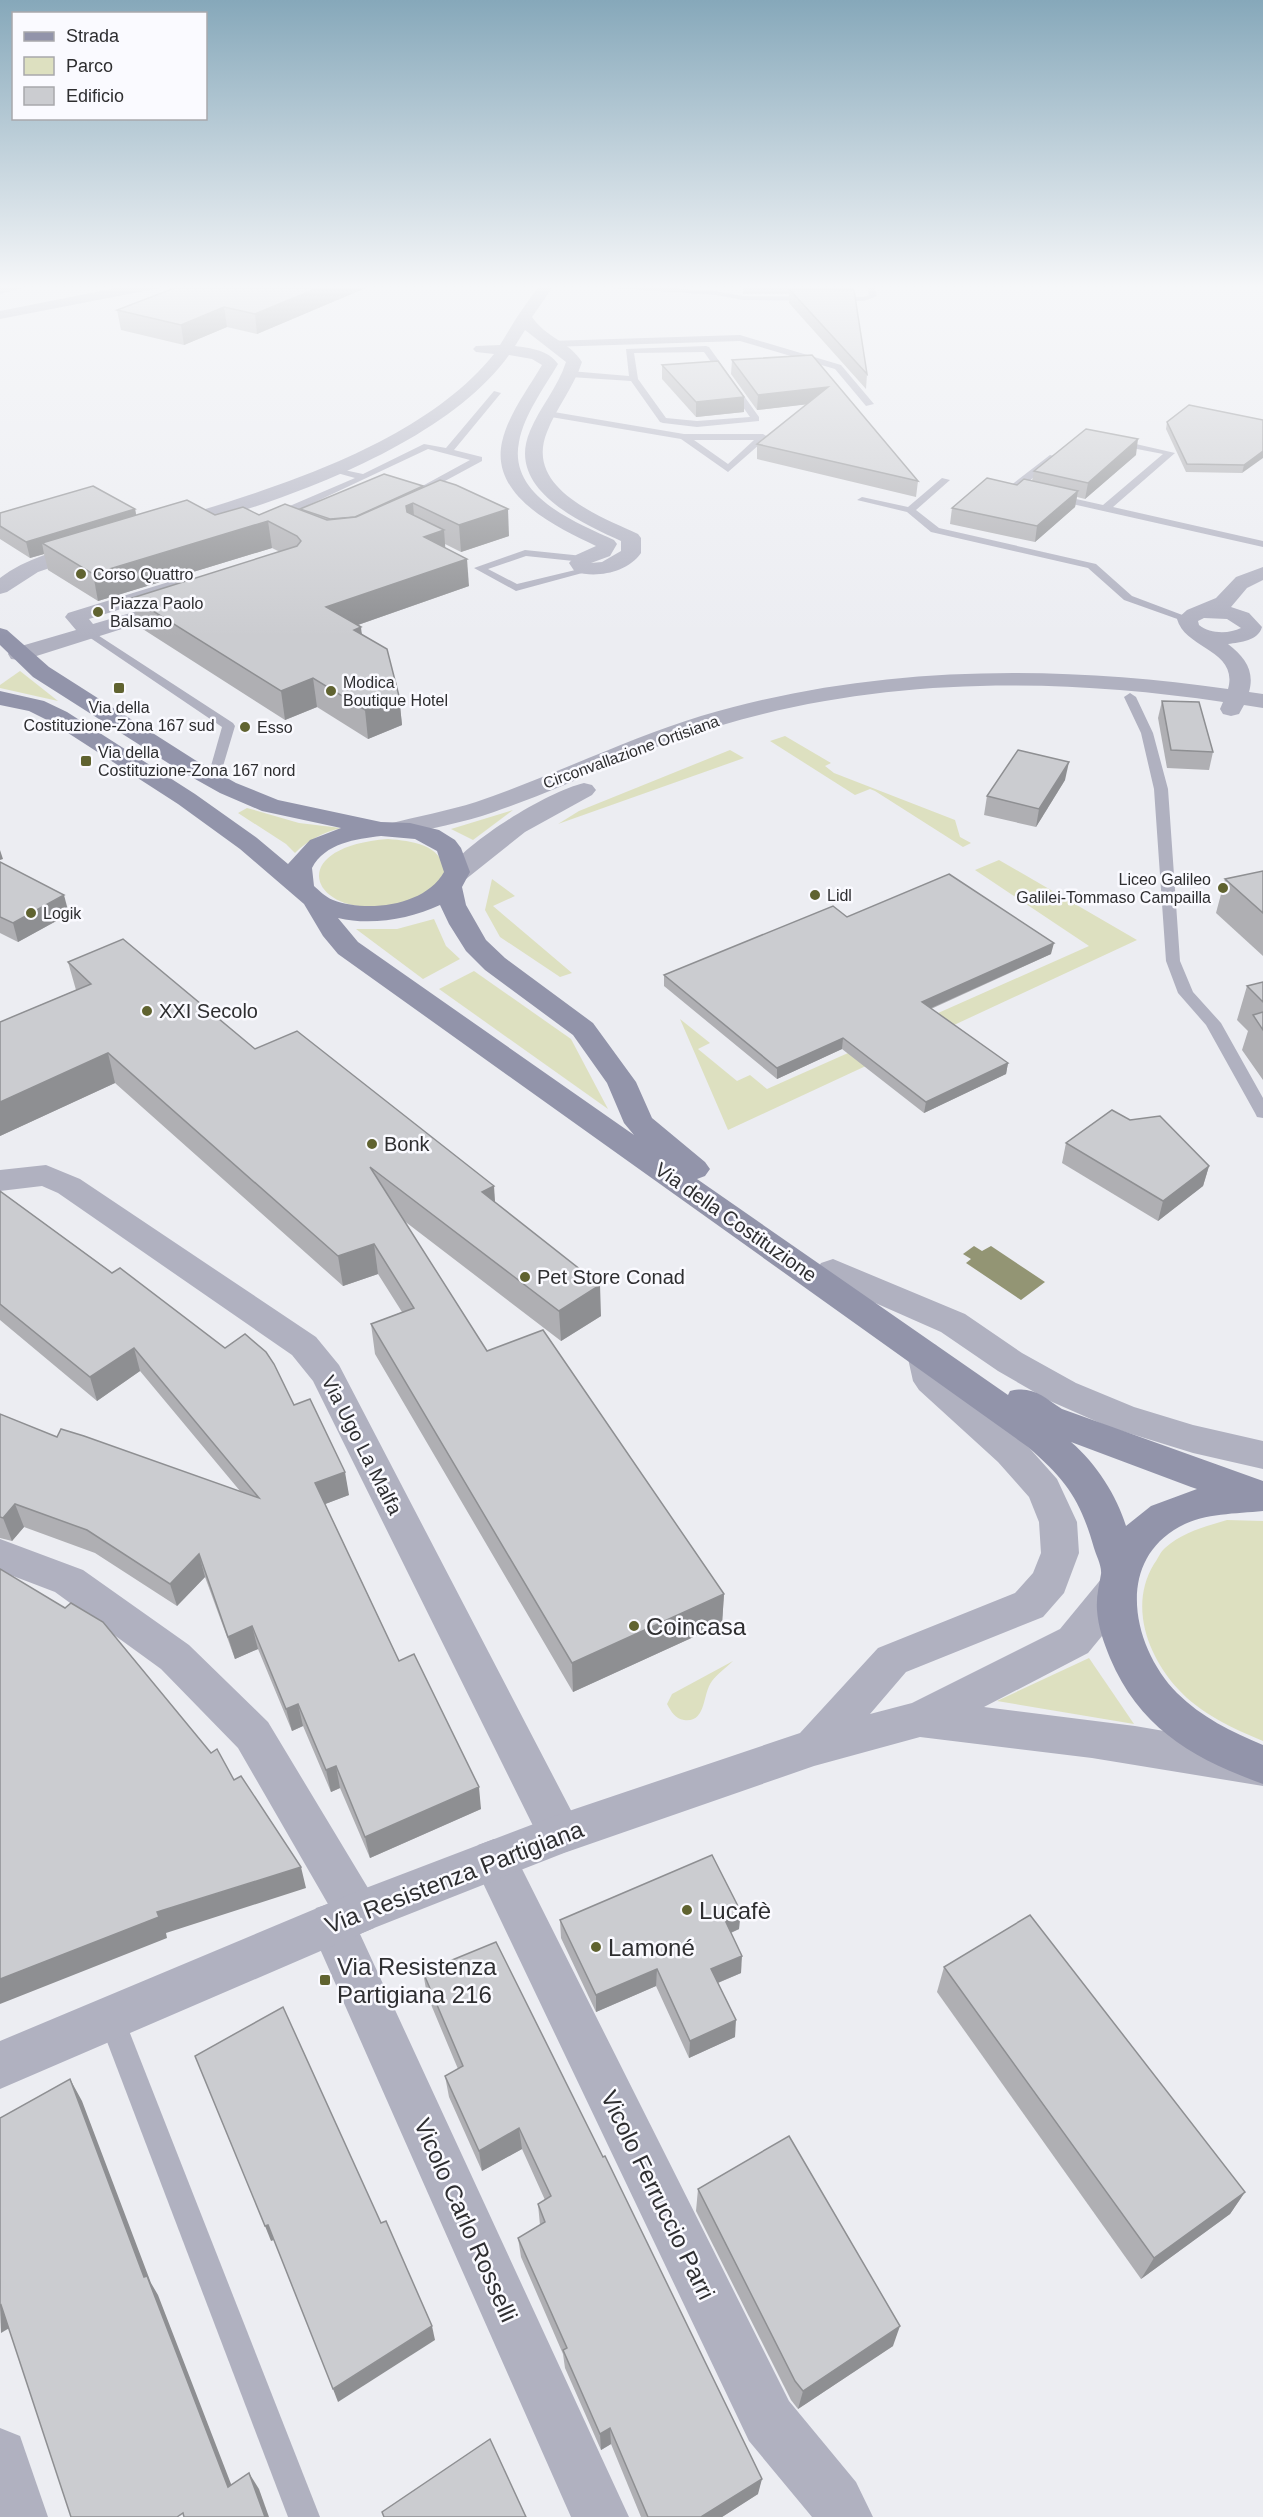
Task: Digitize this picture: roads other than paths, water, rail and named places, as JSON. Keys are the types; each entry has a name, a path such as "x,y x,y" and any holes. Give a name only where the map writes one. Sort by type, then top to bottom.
{"main road":[{"path":"10,651 213,780 272,806 389,829"},
{"name":"Via della Costituzione","path":"6,700 36,706 59,717 237,834 277,865 310,898 332,930 348,948 1041,1437 1070,1462 1102,1510 1118,1580 1117,1624 1130,1660 1153,1695 1186,1726 1227,1751 1263,1766"},
{"path":"389,829 342,835 312,851 303,861 298,872 298,883 310,898 347,913 387,914 424,904 439,896 453,880"},
{"name":"Via della Costituzione","path":"389,829 427,835 449,848 457,865 453,880 453,905 462,924 482,951 495,964 583,1029 621,1082 639,1123 722,1191 833,1271 1049,1419 1263,1498"},
{"path":"1118,1580 1133,1545 1153,1524 1180,1509 1212,1500 1263,1498"}],"street":[{"path":"423,401 406,415 313,463 156,524 231,508 333,469 383,445 455,401"},
{"path":"531,401 511,440 521,455 550,490 579,512 631,538 631,553 614,565 588,564"},
{"path":"555,401 535,441 521,455 511,474 526,495 556,517 607,544 608,548"},
{"path":"313,463 333,469"},
{"path":"0,565 106,539 41,563 22,572 0,588"},
{"path":"588,564 608,548 632,548"},
{"path":"1195,622 1230,598 1234,588 1244,580 1263,573"},
{"path":"10,651 90,633 194,590 75,617 90,633"},
{"path":"1195,622 1213,638 1244,637 1255,627"},
{"path":"1195,622 1240,672 1242,680 1233,703"},
{"name":"Circonvallazione Ortisiana","path":"389,829 482,808 721,727 778,720 867,703 946,695 1003,685 1136,684 1233,703 1263,714"},
{"name":"Circonvallazione Ortisiana","path":"1003,685 1130,697 1233,703 1263,700"},
{"name":"Circonvallazione Ortisiana","path":"453,880 502,834 562,799 721,727"},
{"name":"Via Ugo La Malfa","path":"0,1182 9,1178 46,1175 69,1185 303,1346 327,1374 561,1834"},
{"path":"833,1271 953,1323 1010,1362 1083,1400 1132,1420 1193,1439 1263,1455"},
{"path":"814,1747 892,1660 1029,1605 1050,1582 1060,1553 1058,1522 1044,1489 1011,1452 931,1381 924,1354"},
{"name":"Vicolo Carlo Rosselli","path":"0,1555 69,1581 175,1657 253,1735 345,1918 600,2517"},
{"path":"920,1719 1074,1641 1118,1580"},
{"path":"920,1719 1032,1729 1263,1766"},
{"name":"Via Resistenza Partigiana","path":"0,2065 345,1918 561,1834 683,1794 814,1747 920,1719"},
{"name":"Vicolo Ferruccio Parri","path":"494,1860 769,2421 836,2502 844,2517"},
{"path":"0,2456 19,2517"}],"lane":[{"path":"448,451 490,401"},
{"path":"650,401 663,420 697,424 756,419 743,401"},
{"path":"866,401 869,405"},
{"path":"548,414 684,437 763,437 728,469 684,437"},
{"path":"1104,440 1170,453 1106,508"},
{"path":"299,530 288,525 289,510 427,446 479,459 419,492 428,497"},
{"path":"1037,493 1014,488 1065,448"},
{"path":"333,469 364,477"},
{"path":"910,510 945,480"},
{"path":"1048,495 1263,544"},
{"path":"862,500 910,510 935,530 1092,566 1128,598 1195,622"},
{"path":"525,553 588,564 516,588 475,566 525,553"},
{"path":"90,633 229,726 213,780"},
{"path":"1130,697 1147,733 1161,789 1173,961 1186,993 1213,1023 1263,1113"},
{"path":"111,2018 304,2517"}],"place":[{"name":"Corso Quattro","path":"81,574"},
{"name":"Piazza Paolo Balsamo","path":"98,612"},
{"name":"Via della Costituzione-Zona 167 sud","path":"119,688"},
{"name":"Modica Boutique Hotel","path":"331,691"},
{"name":"Esso","path":"245,727"},
{"name":"Via della Costituzione-Zona 167 nord","path":"86,761"},
{"name":"Liceo Galileo Galilei-Tommaso Campailla","path":"1223,888"},
{"name":"Lidl","path":"815,895"},
{"name":"Logik","path":"31,913"},
{"name":"XXI Secolo","path":"147,1011"},
{"name":"Bonk","path":"372,1144"},
{"name":"Pet Store Conad","path":"525,1277"},
{"name":"Coincasa","path":"634,1626"},
{"name":"Lucafè","path":"687,1910"},
{"name":"Lamoné","path":"596,1947"},
{"name":"Via Resistenza Partigiana 216","path":"325,1980"}]}
